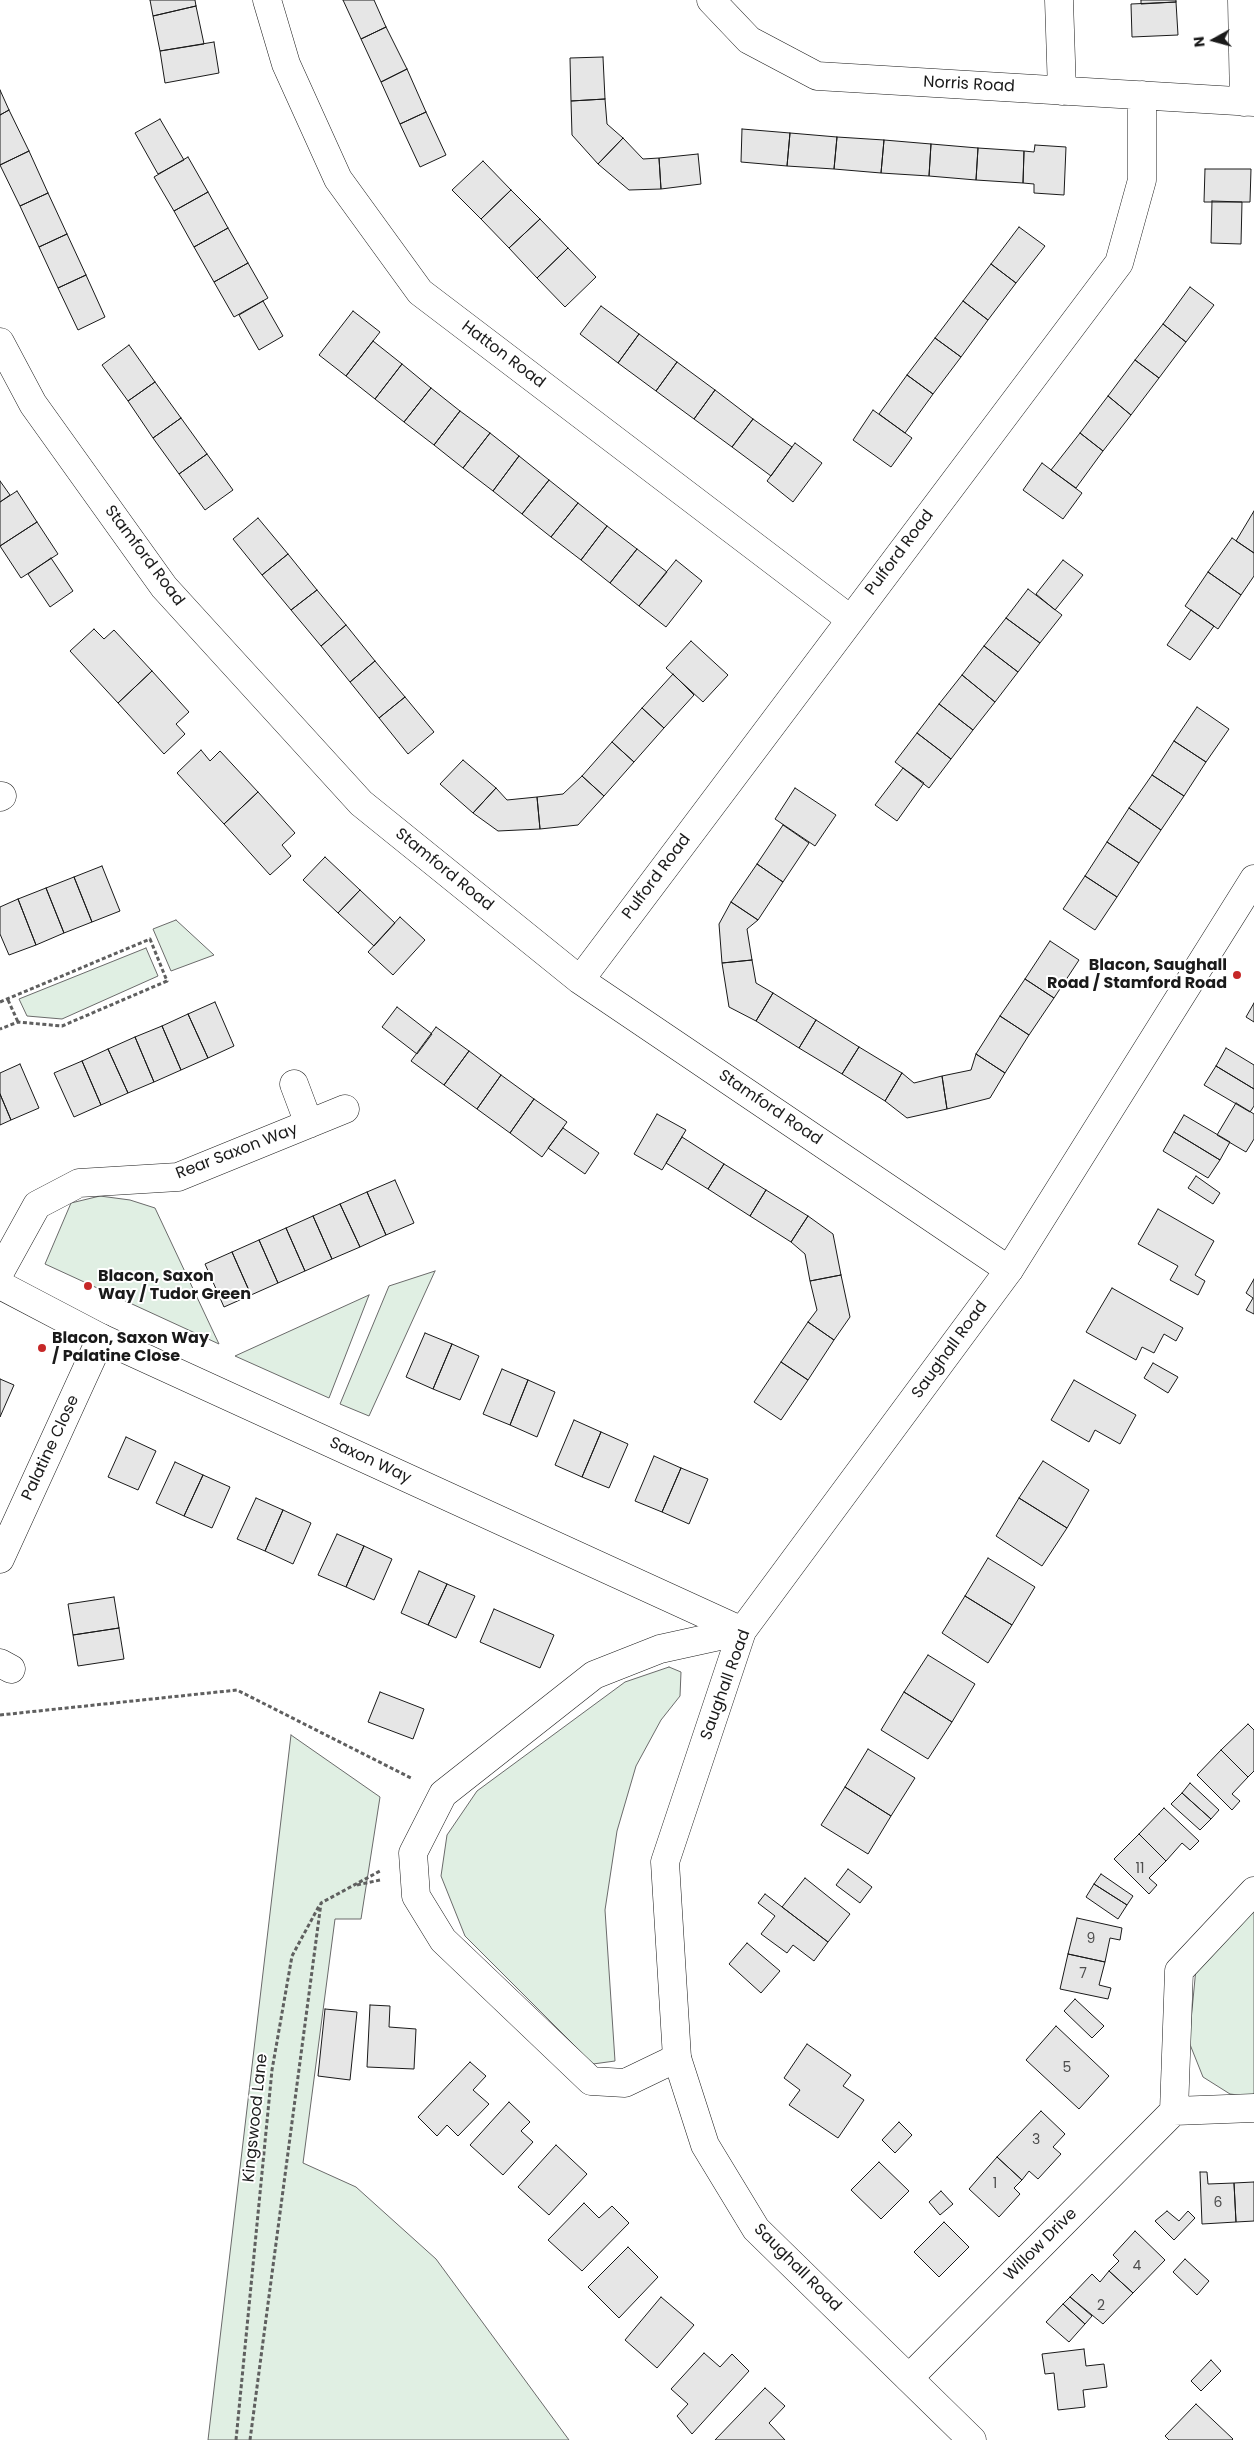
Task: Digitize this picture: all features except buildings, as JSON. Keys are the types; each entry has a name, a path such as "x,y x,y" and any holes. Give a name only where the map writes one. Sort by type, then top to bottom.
{"street":[{"name":"Hatton Road","path":"268,0 286,64 338,179 420,292 850,619"},
{"name":"Norris Road","path":"711,0 749,40 817,76 1249,102"},
{"path":"1060,0 1062,91"},
{"path":"1242,0 1249,102"},
{"name":"Pulford Road","path":"580,980 1119,263 1142,180 1142,95"},
{"name":"Stamford Road","path":"0,342 32,404 164,587 361,803 580,980 1009,1270"},
{"name":"Saughall Road","path":"972,2440 756,2229 705,2145 677,2058 665,1862 742,1631 1009,1270 1254,879"},
{"name":"Rear Saxon Way","path":"294,1084 308,1124"},
{"name":"Rear Saxon Way","path":"0,1272 37,1205 79,1183 178,1177 345,1109"},
{"name":"Saxon Way","path":"0,1285 101,1338 742,1631"},
{"name":"Palatine Close","path":"0,1558 101,1338"},
{"path":"677,2058 624,2083 591,2081 444,1940 416,1896 413,1863 442,1794 594,1675 660,1649 742,1631"},
{"path":"1254,1891 1179,1971 1174,2111 1254,2108"},
{"name":"Willow Drive","path":"909,2378 1174,2111"}],"path":[{"path":"0,1002 150,939 167,981 62,1026 18,1022 0,1029"},
{"path":"8,999 18,1022"},
{"path":"0,1715 237,1690 442,1794"},
{"path":"321,1903 354,1885 413,1863"},
{"path":"321,1903 413,1863"},
{"path":"250,2440 321,1903"},
{"name":"Kingswood Lane","path":"236,2440 272,2070 292,1956 321,1903"}],"green space":[{"path":"176,920 214,955 171,971 153,929"},
{"path":"146,948 158,976 62,1019 27,1016 19,999"},
{"path":"100,1196 130,1200 155,1208 219,1344 45,1264 71,1203"},
{"path":"435,1271 369,1416 340,1404 389,1286"},
{"path":"369,1295 329,1398 235,1356"},
{"path":"669,1667 681,1672 680,1696 661,1720 636,1766 617,1831 605,1910 615,2061 593,2064 465,1936 441,1876 447,1835 477,1791 625,1682"},
{"path":"291,1735 380,1797 361,1919 335,1919 303,2163 356,2187 436,2259 569,2440 208,2440"},
{"path":"1254,1907 1254,2097 1230,2094 1203,2077 1189,2042 1196,1968"}],"place":[{"name":"Blacon, Saughall Road / Stamford Road","path":"1237,975"},
{"name":"Blacon, Saxon Way / Tudor Green","path":"88,1286"},
{"name":"Blacon, Saxon Way / Palatine Close","path":"42,1348"}]}
